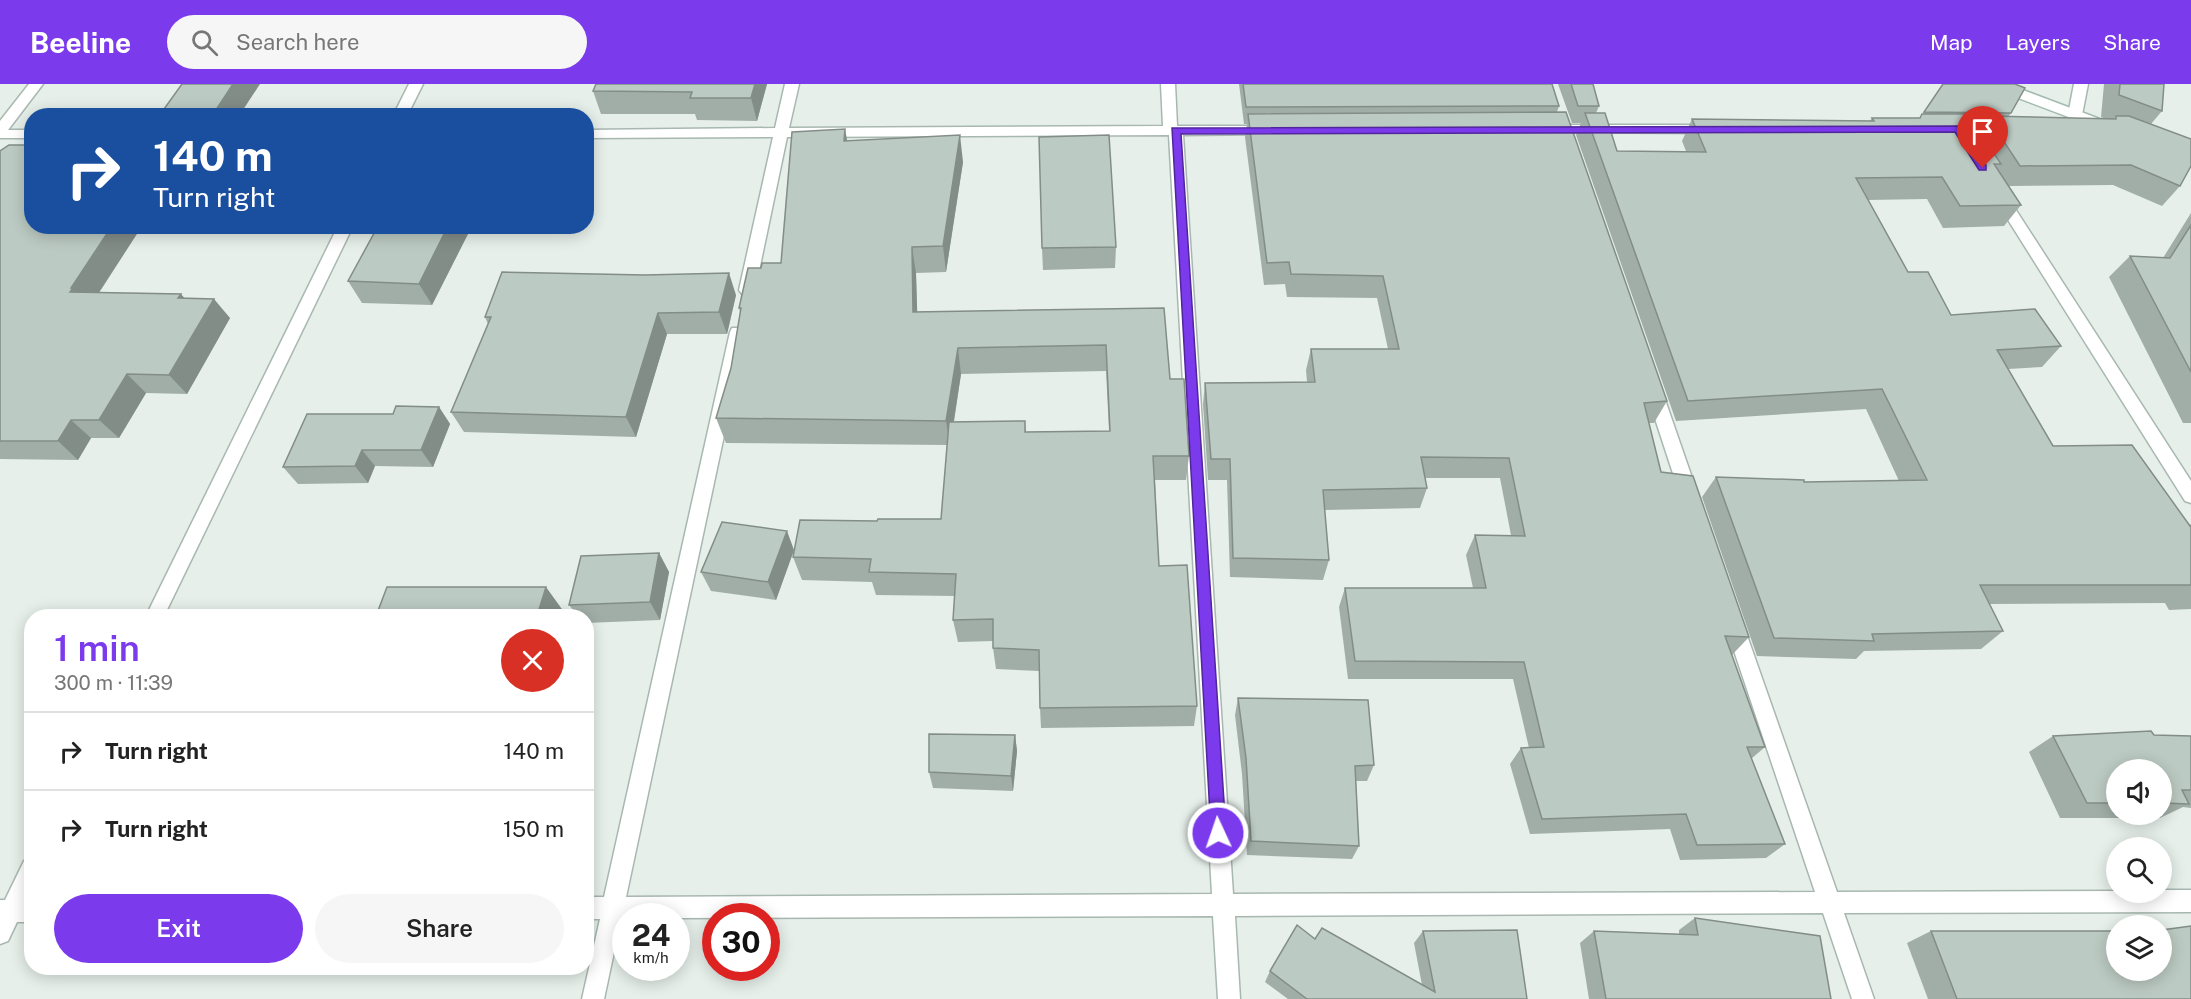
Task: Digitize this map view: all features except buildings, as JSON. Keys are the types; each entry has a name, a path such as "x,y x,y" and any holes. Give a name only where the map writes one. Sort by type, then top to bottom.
{"street":[{"path":"0,132 36,84"},
{"path":"404,108 416,84"},
{"path":"614,903 792,84"},
{"path":"1168,84 1173,131 1229,999"},
{"path":"1994,84 2121,132 2070,130"},
{"path":"2076,115 2081,84"},
{"path":"1556,107 1571,152"},
{"path":"1528,129 1731,129"},
{"path":"594,134 1282,130"},
{"path":"0,132 24,134"},
{"path":"1989,178 2191,496"},
{"path":"158,609 342,234"},
{"path":"1648,375 1694,510"},
{"path":"1729,610 1863,999"},
{"path":"0,933 14,911 24,887"},
{"path":"690,906 2191,901"},
{"path":"594,908 612,907"},
{"path":"593,999 612,912"}],"route":[{"path":"1218,833 1176,131 1958,129 1983,168"}]}
